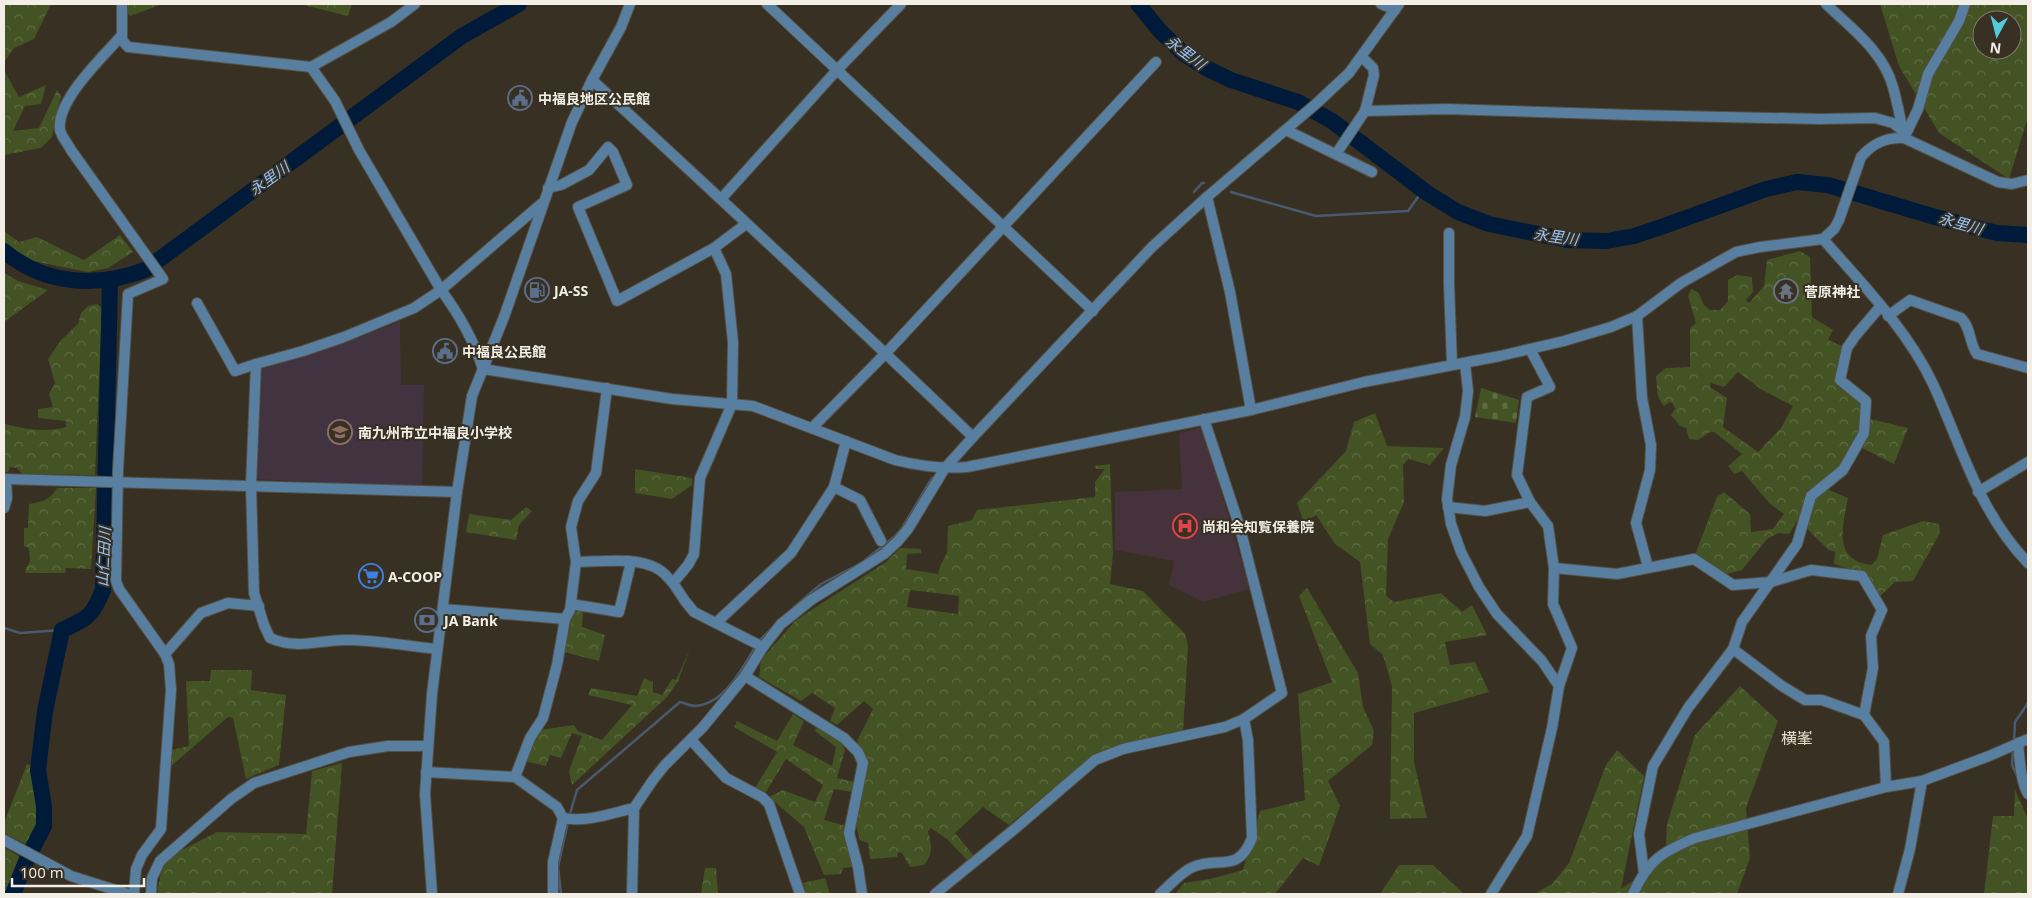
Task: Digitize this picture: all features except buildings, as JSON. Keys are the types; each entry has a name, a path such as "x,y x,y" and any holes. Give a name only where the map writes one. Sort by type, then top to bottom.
{"street":[{"path":"122,4 122,40 128,47 311,67 391,22 415,4"},
{"path":"432,894 426,819 428,746 457,492 472,396 504,317 572,122 621,27 630,4"},
{"path":"766,4 1093,311"},
{"path":"721,199 837,70 901,4"},
{"path":"632,894 634,808 664,765 691,740 745,676 758,645 811,600 884,554 898,542 945,468 1152,247 1349,73 1397,7 1381,4"},
{"path":"1826,4 1864,39 1884,67 1893,85 1903,134"},
{"path":"482,369 672,399 753,406 904,462 945,468 967,467 1251,410 1364,382 1465,363 1530,348 1611,327 1637,316 1681,283 1736,252 1823,239 1834,229 1839,220 1861,157 1874,144 1903,134 1918,110 1928,74 1959,21 1965,4"},
{"path":"122,35 72,92 63,106 60,130 71,150 163,279 128,294 117,482 116,581 119,589 165,654 169,664 171,690 161,829 142,854 136,869 134,894"},
{"path":"1338,152 1366,111 1374,75 1373,68 1362,56"},
{"path":"812,428 886,353 1156,62"},
{"path":"311,67 335,101 359,150 441,290 452,305 480,358 482,369"},
{"path":"592,80 886,353 973,437"},
{"path":"1366,111 1446,109 1652,116 1875,118 1893,123 1903,134 1998,182 2012,184 2028,180"},
{"path":"1288,127 1338,152 1372,172"},
{"path":"548,188 561,185 589,170 608,147 613,152 627,184 578,207 617,301 714,248 746,224"},
{"path":"1207,197 1230,292 1251,410"},
{"path":"197,303 235,371 303,352 414,308 441,290 543,203"},
{"path":"1449,233 1452,365"},
{"path":"1823,239 1880,306 1916,353 1933,383 1978,492 1991,514 2028,563"},
{"path":"673,583 688,565 694,554 700,478 732,404 733,342 726,274 714,248"},
{"path":"1888,316 1910,300 1961,318 1966,323 1971,346 1977,354 2028,368"},
{"path":"1644,873 1639,834 1653,766 1688,708 1734,650 1742,622 1797,544 1811,496 1843,470 1864,433 1866,401 1840,380 1847,348 1880,306"},
{"path":"1637,316 1642,398 1651,445 1650,470 1636,523 1648,567"},
{"path":"1491,894 1526,836 1552,728 1559,686 1572,648 1553,604 1554,568 1548,526 1530,502 1517,475 1527,397 1550,387 1530,348"},
{"path":"1465,363 1468,391 1465,416 1451,465 1447,499 1451,524 1461,552 1479,587 1497,614 1542,661 1559,686"},
{"path":"256,364 251,485 254,593 270,638 284,644 307,644 345,640 438,649"},
{"path":"515,777 530,738 543,718 557,665 565,619 570,610 576,562 571,527 578,501 596,473 607,388"},
{"path":"935,894 1017,828 1095,760 1123,749 1225,727 1244,719 1282,693 1240,528 1204,419"},
{"path":"717,622 790,553 834,487 846,441"},
{"path":"1978,492 2028,462"},
{"path":"4,508 7,498 5,479 457,492"},
{"path":"834,487 860,500 881,541"},
{"path":"1448,507 1485,511 1530,502"},
{"path":"1554,568 1616,574 1694,559 1733,585 1771,582 1811,570 1862,576 1882,610 1871,636 1873,668 1864,715"},
{"path":"576,562 631,562 660,570 673,583 684,601 694,612 717,622 758,645"},
{"path":"571,604 620,612 631,562"},
{"path":"165,654 200,613 228,603 259,606"},
{"path":"443,609 565,619"},
{"path":"1734,650 1782,686 1805,700 1822,700 1864,715 1884,742 1886,787"},
{"path":"745,676 844,738 858,752 863,764 849,833 858,867 862,894"},
{"path":"1160,894 1188,869 1197,865 1225,863 1238,858 1247,851 1252,838 1248,740 1244,719"},
{"path":"691,740 726,778 762,797 768,804 800,894"},
{"path":"1633,894 1644,873 1669,849 1695,838 1886,787 1922,781 2018,744 2024,787 2028,794"},
{"path":"151,894 152,878 160,860 231,799 254,783 349,752 388,746 428,746"},
{"path":"426,772 515,777 557,807 567,819"},
{"path":"1898,894 1910,849 1922,781"},
{"path":"567,819 582,819 634,808"},
{"path":"554,894 553,862 567,819"},
{"path":"4,840 71,876 128,894"}],"shaded area":[{"name":"南九州市立中福良小学校","path":"400,321 401,385 424,385 422,487 255,479 258,369 355,339"},
{"path":"1202,427 1250,589 1203,602 1169,585 1174,561 1115,550 1115,492 1182,489 1179,433"}],"green space":[{"path":"4,4 51,4 34,39 14,48 4,62"},
{"path":"118,4 162,4 130,16"},
{"path":"300,4 352,4 348,16"},
{"path":"1880,4 2028,4 2028,117 2009,179 1939,133 1899,66"},
{"path":"4,70 19,97 46,85 41,104 25,106 13,131 39,128 57,90 61,96 52,137 41,148 4,155"},
{"path":"4,231 19,242 37,237 84,260 120,235 133,252 108,268 88,272 28,260 4,245"},
{"path":"1800,251 1810,257 1812,317 1833,330 1828,340 1842,346 1837,386 1863,402 1862,417 1908,428 1894,464 1862,448 1841,467 1832,471 1827,489 1848,498 1843,540 1845,549 1850,557 1859,562 1871,565 1877,559 1883,535 1923,521 1939,524 1940,533 1913,581 1895,582 1879,597 1855,571 1834,564 1835,552 1829,550 1808,530 1809,515 1803,512 1789,534 1778,533 1767,539 1742,570 1723,575 1695,555 1717,497 1724,492 1750,514 1751,532 1773,529 1784,514 1770,504 1742,471 1734,474 1728,466 1742,454 1714,432 1710,432 1698,440 1689,439 1686,428 1680,426 1671,415 1675,409 1673,404 1670,402 1664,406 1661,403 1657,392 1656,376 1666,368 1690,367 1690,328 1696,323 1688,296 1691,289 1698,292 1704,305 1710,310 1720,310 1728,301 1728,280 1737,275 1752,277 1753,292 1746,300 1749,303 1764,286 1767,260","holes":["1738,372 1762,390 1793,406 1781,428 1758,452 1723,427 1727,398 1710,387 1711,383 1724,387"]},
{"path":"4,273 18,281 48,290 4,322"},
{"path":"97,304 102,308 95,475 22,474 17,468 10,467 8,472 4,473 4,404 5,424 43,430 66,427 66,421 38,418 38,409 53,407 49,394 55,383 48,359 61,340 78,324 81,313 88,306"},
{"path":"1481,388 1519,400 1516,423 1475,417"},
{"path":"1375,413 1387,446 1444,448 1430,465 1408,459 1403,465 1404,502 1388,539 1386,596 1394,602 1441,593 1462,612 1472,605 1487,635 1445,642 1450,665 1475,662 1489,692 1414,713 1414,762 1427,818 1390,819 1392,686 1383,655 1370,644 1360,562 1335,544 1316,515 1304,523 1297,503 1346,451 1354,422"},
{"path":"1110,464 1113,554 1110,584 1143,591 1185,634 1188,646 1183,733 1092,756 1009,825 983,807 955,833 974,856 968,861 947,839 931,828 928,831 931,845 930,853 924,865 910,867 902,853 898,852 897,857 870,859 868,843 860,840 856,826 866,764 857,741 873,709 864,701 837,725 830,721 835,708 812,693 801,701 759,677 761,660 796,620 886,562 900,548 921,549 921,553 907,554 906,569 938,574 947,553 948,526 972,520 977,510 1095,497 1095,482 1105,469 1096,469 1095,466","holes":["910,590 959,596 958,614 907,607"]},
{"path":"635,469 692,478 692,485 672,499 635,493"},
{"path":"57,488 96,488 91,569 66,568 65,573 25,573 30,562 29,548 24,546 24,528 28,528 29,504 45,500"},
{"path":"526,507 532,511 519,525 516,540 466,532 469,514 511,520"},
{"path":"1307,588 1358,673 1363,707 1374,731 1372,745 1328,781 1340,806 1319,866 1303,858 1275,894 1175,894 1184,883 1210,879 1243,870 1260,811 1305,800 1298,694 1332,682 1299,596"},
{"path":"574,609 583,611 582,627 605,635 599,661 564,652"},
{"path":"690,649 678,681 667,697 572,785 569,771 582,736 572,733 561,758 550,755 546,766 524,761 540,730 574,725 578,731 602,740 632,705 588,695 591,688 637,696 644,678 653,682 653,692 662,695 672,679 676,680"},
{"path":"211,670 252,670 251,690 286,695 279,765 246,779 233,718 228,717 170,767 172,750 189,746 186,681 210,681"},
{"path":"1740,686 1778,721 1746,808 1750,858 1737,894 1534,894 1552,884 1569,863 1606,765 1617,750 1644,776 1621,889 1665,860 1667,824 1695,735"},
{"path":"793,714 804,721 793,745 832,766 836,747 815,731 817,726 840,740 845,750 837,778 854,782 852,792 834,789 824,820 846,826 854,867 843,868 841,874 824,875 804,827 769,797 783,790 815,802 823,785 786,759 766,792 755,788 777,752 734,727 737,721 777,741"},
{"path":"342,763 332,894 157,894 162,867 176,853 217,832 306,834 312,771"},
{"path":"27,764 33,766 42,808 40,825 29,846 4,833 4,823"},
{"path":"2015,790 2028,819 2028,894 1984,894 1993,816 2014,816"},
{"path":"4,847 23,859 4,894"},
{"path":"1399,865 1433,865 1464,894 1380,894"},
{"path":"705,868 716,868 718,894 701,894"},
{"path":"825,878 830,894 806,894 803,883"}],"waterway":[{"name":"永里川","path":"4,251 36,271 72,280 108,279 127,276 145,270 462,36 519,4"},
{"name":"永里川","path":"1138,4 1160,31 1183,53 1206,68 1231,80 1298,102 1332,121 1427,193 1458,212 1489,224 1567,240 1607,241 1634,236 1766,189 1797,182 1828,185 1935,217 1997,233 2028,235"},
{"path":"1194,192 1204,183"},
{"path":"1231,192 1316,216 1408,211 1423,190"},
{"name":"山仁田川","path":"13,894 27,859 44,826 44,806 38,770 45,711 62,630 88,616 96,606 103,590 110,281"},
{"path":"865,560 894,537 902,528 932,478"},
{"path":"793,608 821,584 861,563"},
{"path":"4,628 20,633 62,630"},
{"path":"759,641 771,629"},
{"path":"569,817 577,790 680,702 695,706 706,704 724,692 732,684 756,646"},
{"path":"2014,742 2015,722 2028,703"},
{"path":"2013,748 2012,765 2018,778"},
{"path":"561,894 558,867 568,822"}],"place":[{"name":"中福良地区公民館","path":"520,98"},
{"name":"JA-SS","path":"537,290"},
{"name":"菅原神社","path":"1786,291"},
{"name":"中福良公民館","path":"445,351"},
{"name":"南九州市立中福良小学校","path":"340,432"},
{"name":"尚和会知覧保養院","path":"1185,526"},
{"name":"A-COOP","path":"371,576"},
{"name":"JA Bank","path":"427,620"}],"district":[{"name":"横峯","path":"1797,738"}]}
